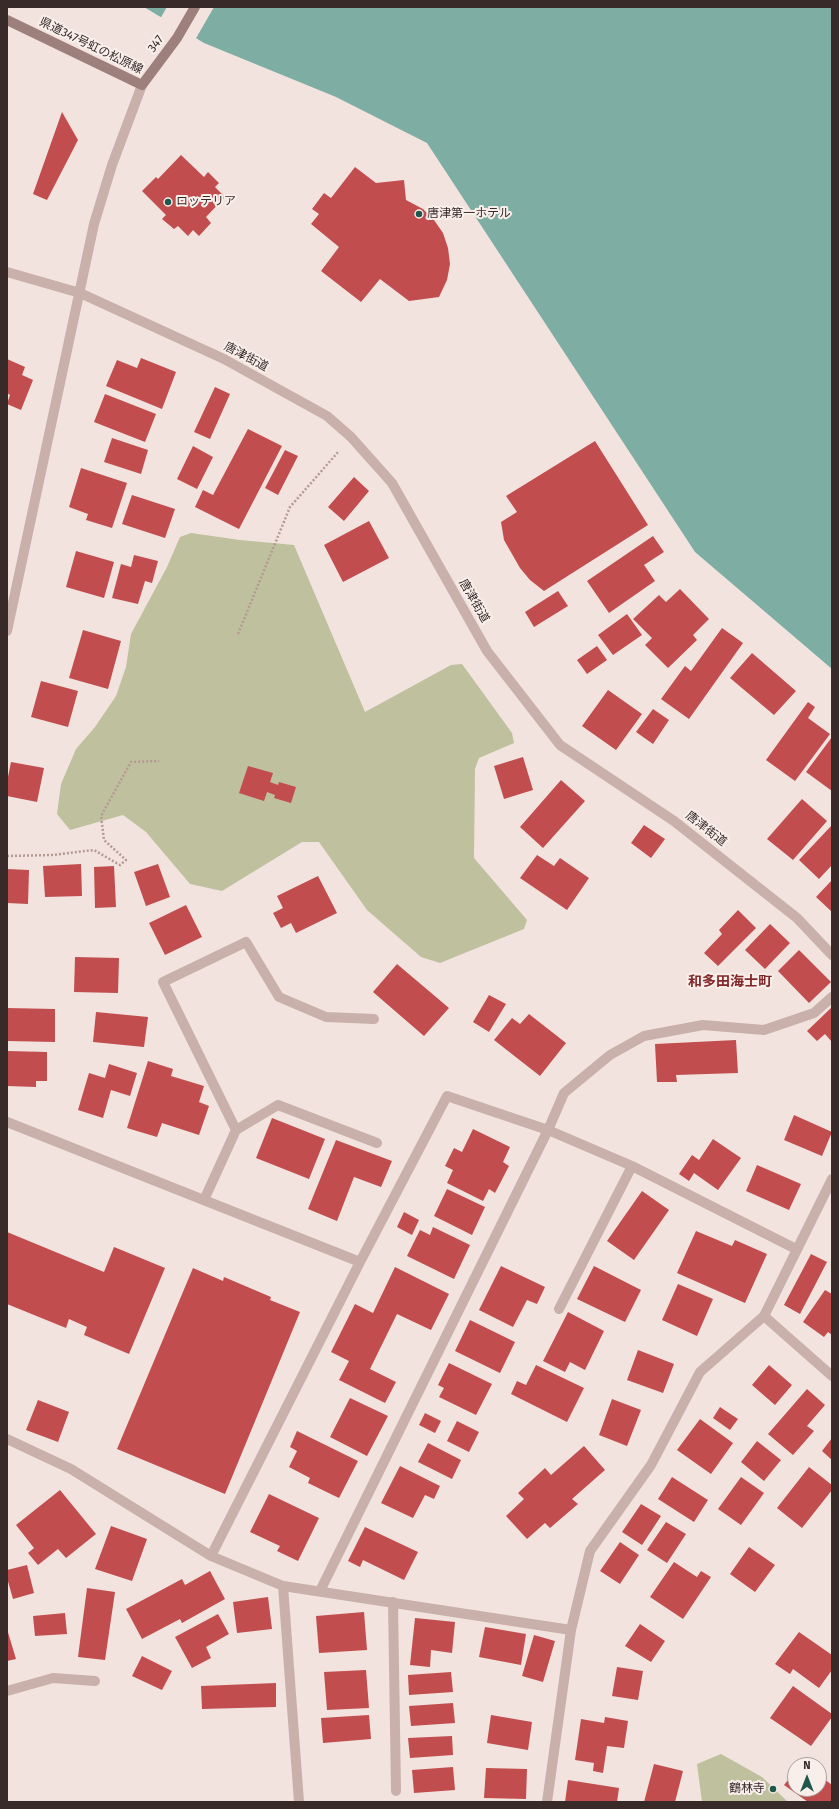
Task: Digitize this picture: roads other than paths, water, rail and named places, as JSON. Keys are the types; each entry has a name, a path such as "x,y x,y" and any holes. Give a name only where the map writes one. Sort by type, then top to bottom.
{"main road":[{"name":"347","path":"142,85 177,38 195,7"},
{"name":"県道347号虹の松原線","path":"7,20 142,85"}],"street":[{"path":"7,631 94,224 112,165 142,85"},
{"name":"唐津街道","path":"7,272 80,293 224,359 327,416 351,437 392,483 487,651 560,745 674,821 797,918 832,955"},
{"path":"236,1130 163,982 246,942 279,997 326,1017 374,1019"},
{"path":"320,1591 548,1130 564,1093 610,1055 644,1036 703,1025 764,1030 814,1013 832,997"},
{"path":"211,1556 360,1262 447,1096 548,1130 632,1166 796,1250"},
{"path":"204,1200 236,1130 278,1105 377,1143"},
{"path":"7,1122 360,1262"},
{"path":"559,1310 632,1166"},
{"path":"547,1802 571,1630 590,1551 651,1465 700,1372 764,1316 832,1179"},
{"path":"764,1316 832,1376"},
{"path":"7,1439 71,1469 211,1556 283,1586 571,1630"},
{"path":"283,1586 299,1802"},
{"path":"393,1602 396,1791"},
{"path":"7,1691 53,1678 95,1680"}],"water":[{"path":"144,7 832,7 832,669 695,552 427,143 336,97 204,43"}],"place":[{"name":"ロッテリア","path":"168,202"},
{"name":"唐津第一ホテル","path":"419,214"},
{"name":"鶴林寺","path":"773,1789"}],"district":[{"name":"和多田海士町","path":"730,982"}]}
